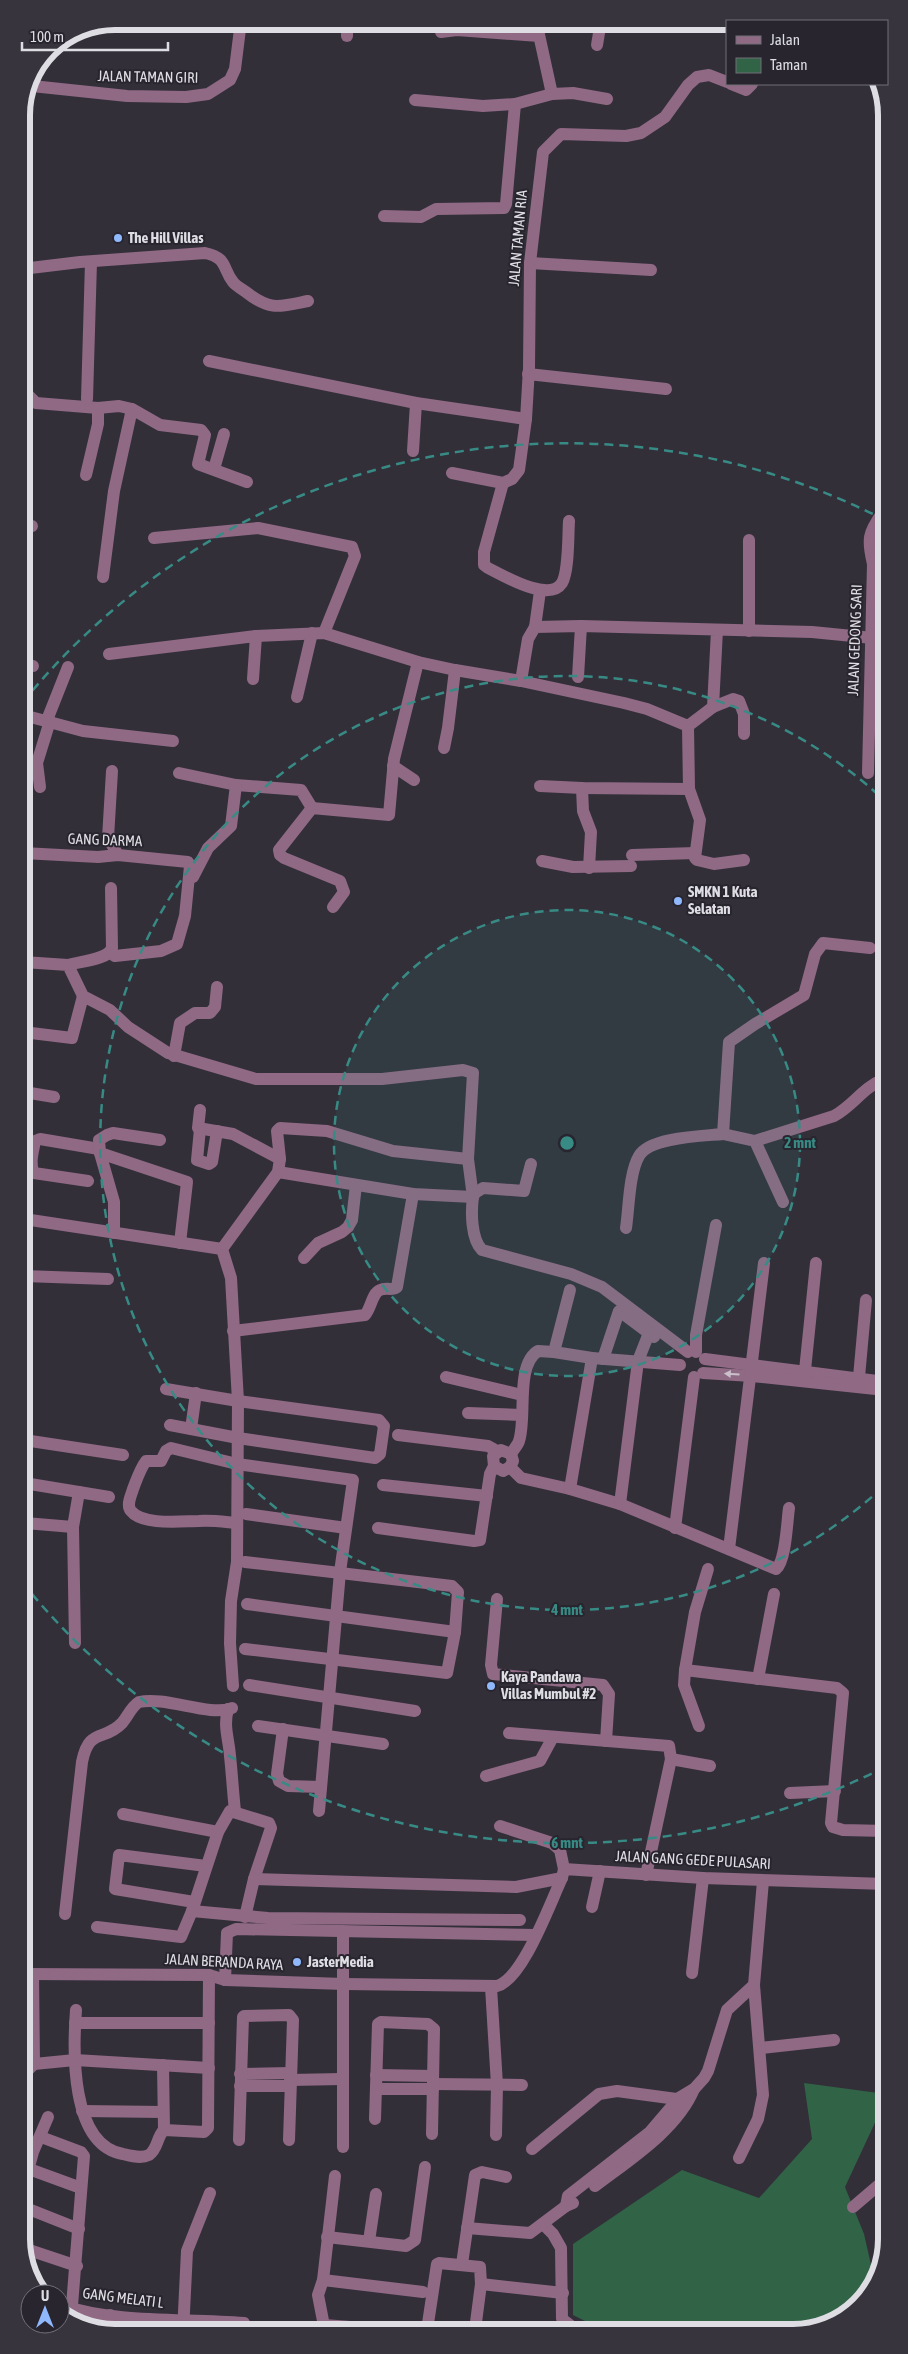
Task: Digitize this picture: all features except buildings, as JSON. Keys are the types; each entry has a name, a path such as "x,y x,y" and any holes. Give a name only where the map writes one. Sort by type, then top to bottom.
{"street":[{"name":"JALAN TAMAN GIRI","path":"35,86 127,96 186,97 208,94 230,80 235,69 240,30"},
{"path":"347,30 347,36"},
{"path":"442,32 457,30 539,36"},
{"path":"538,30 552,94"},
{"path":"597,45 600,30"},
{"name":"JALAN TAMAN RIA","path":"503,483 512,479 519,470 526,419 530,263 543,152 556,137 566,133 626,136 641,133 664,117 688,85 697,77 709,75 726,82"},
{"path":"734,85 746,90 751,85"},
{"path":"416,100 483,106 515,104 552,94 573,93 607,99"},
{"path":"384,216 423,217 436,209 504,208 506,204 515,104"},
{"path":"30,268 205,253 214,255 223,261 233,282 265,306 282,306 308,301"},
{"path":"86,399 91,262"},
{"path":"530,263 651,270"},
{"path":"209,361 416,403 526,419"},
{"path":"528,374 666,389"},
{"path":"30,398 36,403 98,408 119,406 132,409 160,425 204,431 198,464 247,482"},
{"path":"413,451 416,403"},
{"path":"86,475 98,424 98,408"},
{"path":"103,577 114,491 132,409"},
{"path":"214,469 224,434"},
{"path":"452,473 503,483 484,552 484,565 540,591 552,591 563,582 569,521"},
{"name":"JALAN GEDONG SARI","path":"868,773 873,564 869,546 869,535 878,520"},
{"path":"154,538 258,528 352,546 355,556 318,633 298,697"},
{"path":"749,540 749,631"},
{"path":"521,681 528,639 534,627 540,591"},
{"path":"534,627 581,626 812,632 870,640 878,639"},
{"path":"578,677 581,626"},
{"path":"712,707 717,630"},
{"path":"109,654 256,636 318,633 418,662 521,681 632,705 688,726"},
{"path":"253,679 256,636"},
{"path":"312,808 389,815 393,766 418,662"},
{"path":"40,787 37,763 49,720 68,667"},
{"path":"444,748 455,670"},
{"path":"688,726 712,707 733,699 739,701 744,714 744,734"},
{"path":"30,716 91,732 173,741"},
{"path":"688,726 689,789 700,820 695,853 697,860 714,864 744,860"},
{"path":"393,766 414,780"},
{"path":"112,771 108,838 118,855"},
{"path":"179,773 236,785 301,790 312,808"},
{"path":"110,953 116,956 160,951 177,944 185,916 189,878 194,877 208,848 231,826 236,785"},
{"path":"540,786 689,789"},
{"path":"582,788 583,811 591,832 589,868"},
{"path":"312,808 280,850 280,855 340,881 344,892 333,907"},
{"name":"GANG DARMA","path":"30,853 98,857 118,855 186,861 190,866 189,878"},
{"path":"542,861 589,868 695,853"},
{"path":"30,962 68,965 104,957 110,953 112,948 111,888"},
{"path":"724,1134 729,1042 804,995 815,954 823,943 870,948"},
{"path":"68,965 83,996 110,1010 128,1027 174,1056 256,1079 351,1080 382,1079 463,1070 473,1073 468,1159 473,1197 472,1215 478,1246 482,1250 541,1265 602,1287 690,1357"},
{"path":"174,1056 180,1023 195,1013 210,1013 216,1007 217,987"},
{"path":"30,1033 72,1038 83,996"},
{"path":"626,1228 634,1166 640,1154 650,1146 682,1138 724,1134 755,1142 834,1116 846,1110 861,1092 878,1082"},
{"path":"30,1093 54,1097"},
{"path":"200,1110 198,1126 200,1129 196,1160 209,1164 212,1161 217,1132"},
{"path":"222,1249 278,1172 280,1159 277,1131 284,1127 328,1131 393,1151 468,1159"},
{"path":"200,1129 238,1136 280,1159"},
{"path":"114,1232 114,1202 99,1151 99,1140 113,1133 160,1140"},
{"path":"30,1150 35,1141 40,1139 99,1151 185,1180 188,1184 180,1243"},
{"path":"755,1142 783,1202"},
{"path":"30,1162 34,1173 88,1181"},
{"path":"473,1197 474,1193 483,1188 524,1190 531,1164"},
{"path":"278,1172 413,1194 473,1197"},
{"path":"304,1258 318,1242 342,1232 348,1227 352,1220 356,1185"},
{"path":"233,1331 361,1316 367,1313 376,1293 381,1290 395,1289 398,1285 413,1194"},
{"path":"30,1220 222,1249"},
{"path":"716,1225 696,1335 690,1357 682,1372 688,1376 752,1371"},
{"path":"222,1249 231,1278 238,1401 237,1464 242,1519 231,1601 230,1643 233,1686"},
{"path":"729,1549 764,1263"},
{"path":"804,1376 816,1263"},
{"path":"30,1276 108,1279"},
{"path":"588,1281 598,1294 649,1333 706,1366 698,1375 675,1528"},
{"path":"554,1352 570,1290"},
{"path":"859,1377 866,1300"},
{"path":"570,1489 597,1358 619,1311"},
{"path":"620,1504 638,1361 649,1333"},
{"path":"510,1468 511,1454 519,1442 522,1395 532,1356 538,1351 638,1361 690,1357 752,1371 804,1376 878,1389"},
{"path":"804,1376 859,1377 878,1381"},
{"path":"446,1377 522,1395"},
{"path":"166,1389 238,1401 380,1420 384,1426 380,1454 374,1458 238,1438 170,1425"},
{"path":"191,1428 196,1393"},
{"path":"468,1413 522,1415"},
{"path":"398,1435 488,1446 498,1451"},
{"path":"30,1441 124,1455"},
{"path":"319,1811 340,1572 353,1480 237,1464 169,1449 160,1462 151,1460 144,1464 129,1506 131,1511 140,1517 156,1521 242,1519 346,1528"},
{"path":"378,1528 478,1541 482,1537 490,1474 494,1466 493,1456 498,1451 504,1450 511,1454"},
{"path":"494,1466 503,1471 510,1468"},
{"path":"510,1468 521,1478 570,1489 620,1504 772,1568 778,1568 782,1555 790,1508"},
{"path":"30,1484 109,1498"},
{"path":"383,1484 487,1496"},
{"path":"74,1644 73,1527 79,1492"},
{"path":"30,1523 73,1527"},
{"path":"245,1649 332,1658 444,1674 450,1667 458,1592 452,1586 246,1562"},
{"path":"699,1726 684,1685 695,1612 708,1569"},
{"path":"758,1680 774,1594"},
{"path":"497,1599 491,1671 494,1674 605,1686 609,1694 606,1741"},
{"path":"247,1604 455,1632"},
{"path":"685,1670 841,1690 843,1693 833,1827 843,1830 878,1831"},
{"path":"249,1685 415,1711"},
{"path":"65,1914 85,1749 98,1735 114,1730 121,1724 139,1702 154,1700 214,1709 230,1709 225,1718 230,1753 234,1811"},
{"path":"258,1726 383,1744"},
{"path":"283,1730 277,1774 279,1781 288,1786 321,1787"},
{"path":"509,1733 669,1746 671,1758 646,1874"},
{"path":"486,1776 540,1761 554,1737"},
{"path":"671,1758 710,1766"},
{"path":"790,1793 835,1792"},
{"path":"97,1928 181,1937 218,1832 226,1814 234,1811 269,1823 271,1828 254,1879 246,1917"},
{"path":"122,1814 218,1832"},
{"path":"225,1980 226,1934 236,1929 535,1935 563,1874 560,1850 552,1843 500,1826"},
{"path":"206,1866 119,1855 115,1889 219,1913 246,1917 520,1920"},
{"path":"592,1906 600,1871"},
{"name":"JALAN GANG GEDE PULASARI","path":"254,1879 516,1888 563,1874 600,1871 703,1878 878,1884"},
{"path":"692,1973 703,1878"},
{"path":"738,2158 762,2108 761,2048 754,1985 763,1880"},
{"path":"343,1930 343,2147"},
{"name":"JALAN BERANDA RAYA","path":"30,1974 209,1975 225,1980 491,1987 508,1981 523,1962 535,1935"},
{"path":"164,2130 207,2131 209,1975"},
{"path":"467,2228 530,2233 566,2206 568,2196 650,2132 694,2089 708,2071 728,2010 754,1985"},
{"path":"491,1987 497,2085 496,2134"},
{"path":"238,2140 242,2020 244,2016 289,2015 292,2016 293,2020 289,2140"},
{"path":"163,2066 164,2130 152,2152 147,2156 138,2157 110,2152 94,2135 82,2111 75,2060 76,2016 209,2023"},
{"path":"375,2119 376,2028 381,2022 432,2026 434,2029 432,2134"},
{"path":"761,2048 834,2040"},
{"path":"30,2068 75,2060 208,2068"},
{"path":"376,2076 433,2083 522,2085"},
{"path":"240,2080 342,2080"},
{"path":"376,2089 433,2083"},
{"path":"532,2148 599,2094 617,2091 684,2100"},
{"path":"82,2111 163,2112"},
{"path":"30,2151 41,2137 48,2117"},
{"path":"41,2137 84,2153 77,2266 70,2297"},
{"path":"326,2237 406,2246 415,2240 425,2167"},
{"path":"462,2264 475,2175 482,2172 506,2177"},
{"path":"30,2175 81,2188"},
{"path":"323,2324 318,2295 322,2280 335,2176"},
{"path":"853,2207 878,2186"},
{"path":"183,2324 187,2251 210,2193"},
{"path":"369,2242 376,2194"},
{"path":"30,2210 79,2229"},
{"path":"543,2224 554,2234 561,2248 562,2319 568,2324"},
{"path":"31,2251 77,2266"},
{"path":"428,2324 437,2264 462,2264 480,2267 481,2284 476,2324"},
{"path":"322,2280 424,2292"},
{"path":"481,2284 563,2293"},
{"name":"GANG MELATI L","path":"70,2310 165,2324"},
{"path":"109,2324 110,2315"},
{"name":"GANG MELATI L","path":"229,2324 244,2324"}],"green space":[{"path":"804,2083 878,2093 878,2116 845,2187 864,2234 872,2269 860,2291 840,2310 810,2322 793,2324 591,2324 573,2315 573,2244 682,2170 759,2198 812,2139"}],"place":[{"name":"The Hill Villas","path":"118,238"},
{"name":"SMKN 1 Kuta Selatan","path":"678,901"},
{"name":"Kaya Pandawa Villas Mumbul #2","path":"491,1686"},
{"name":"JasterMedia","path":"297,1962"}]}
